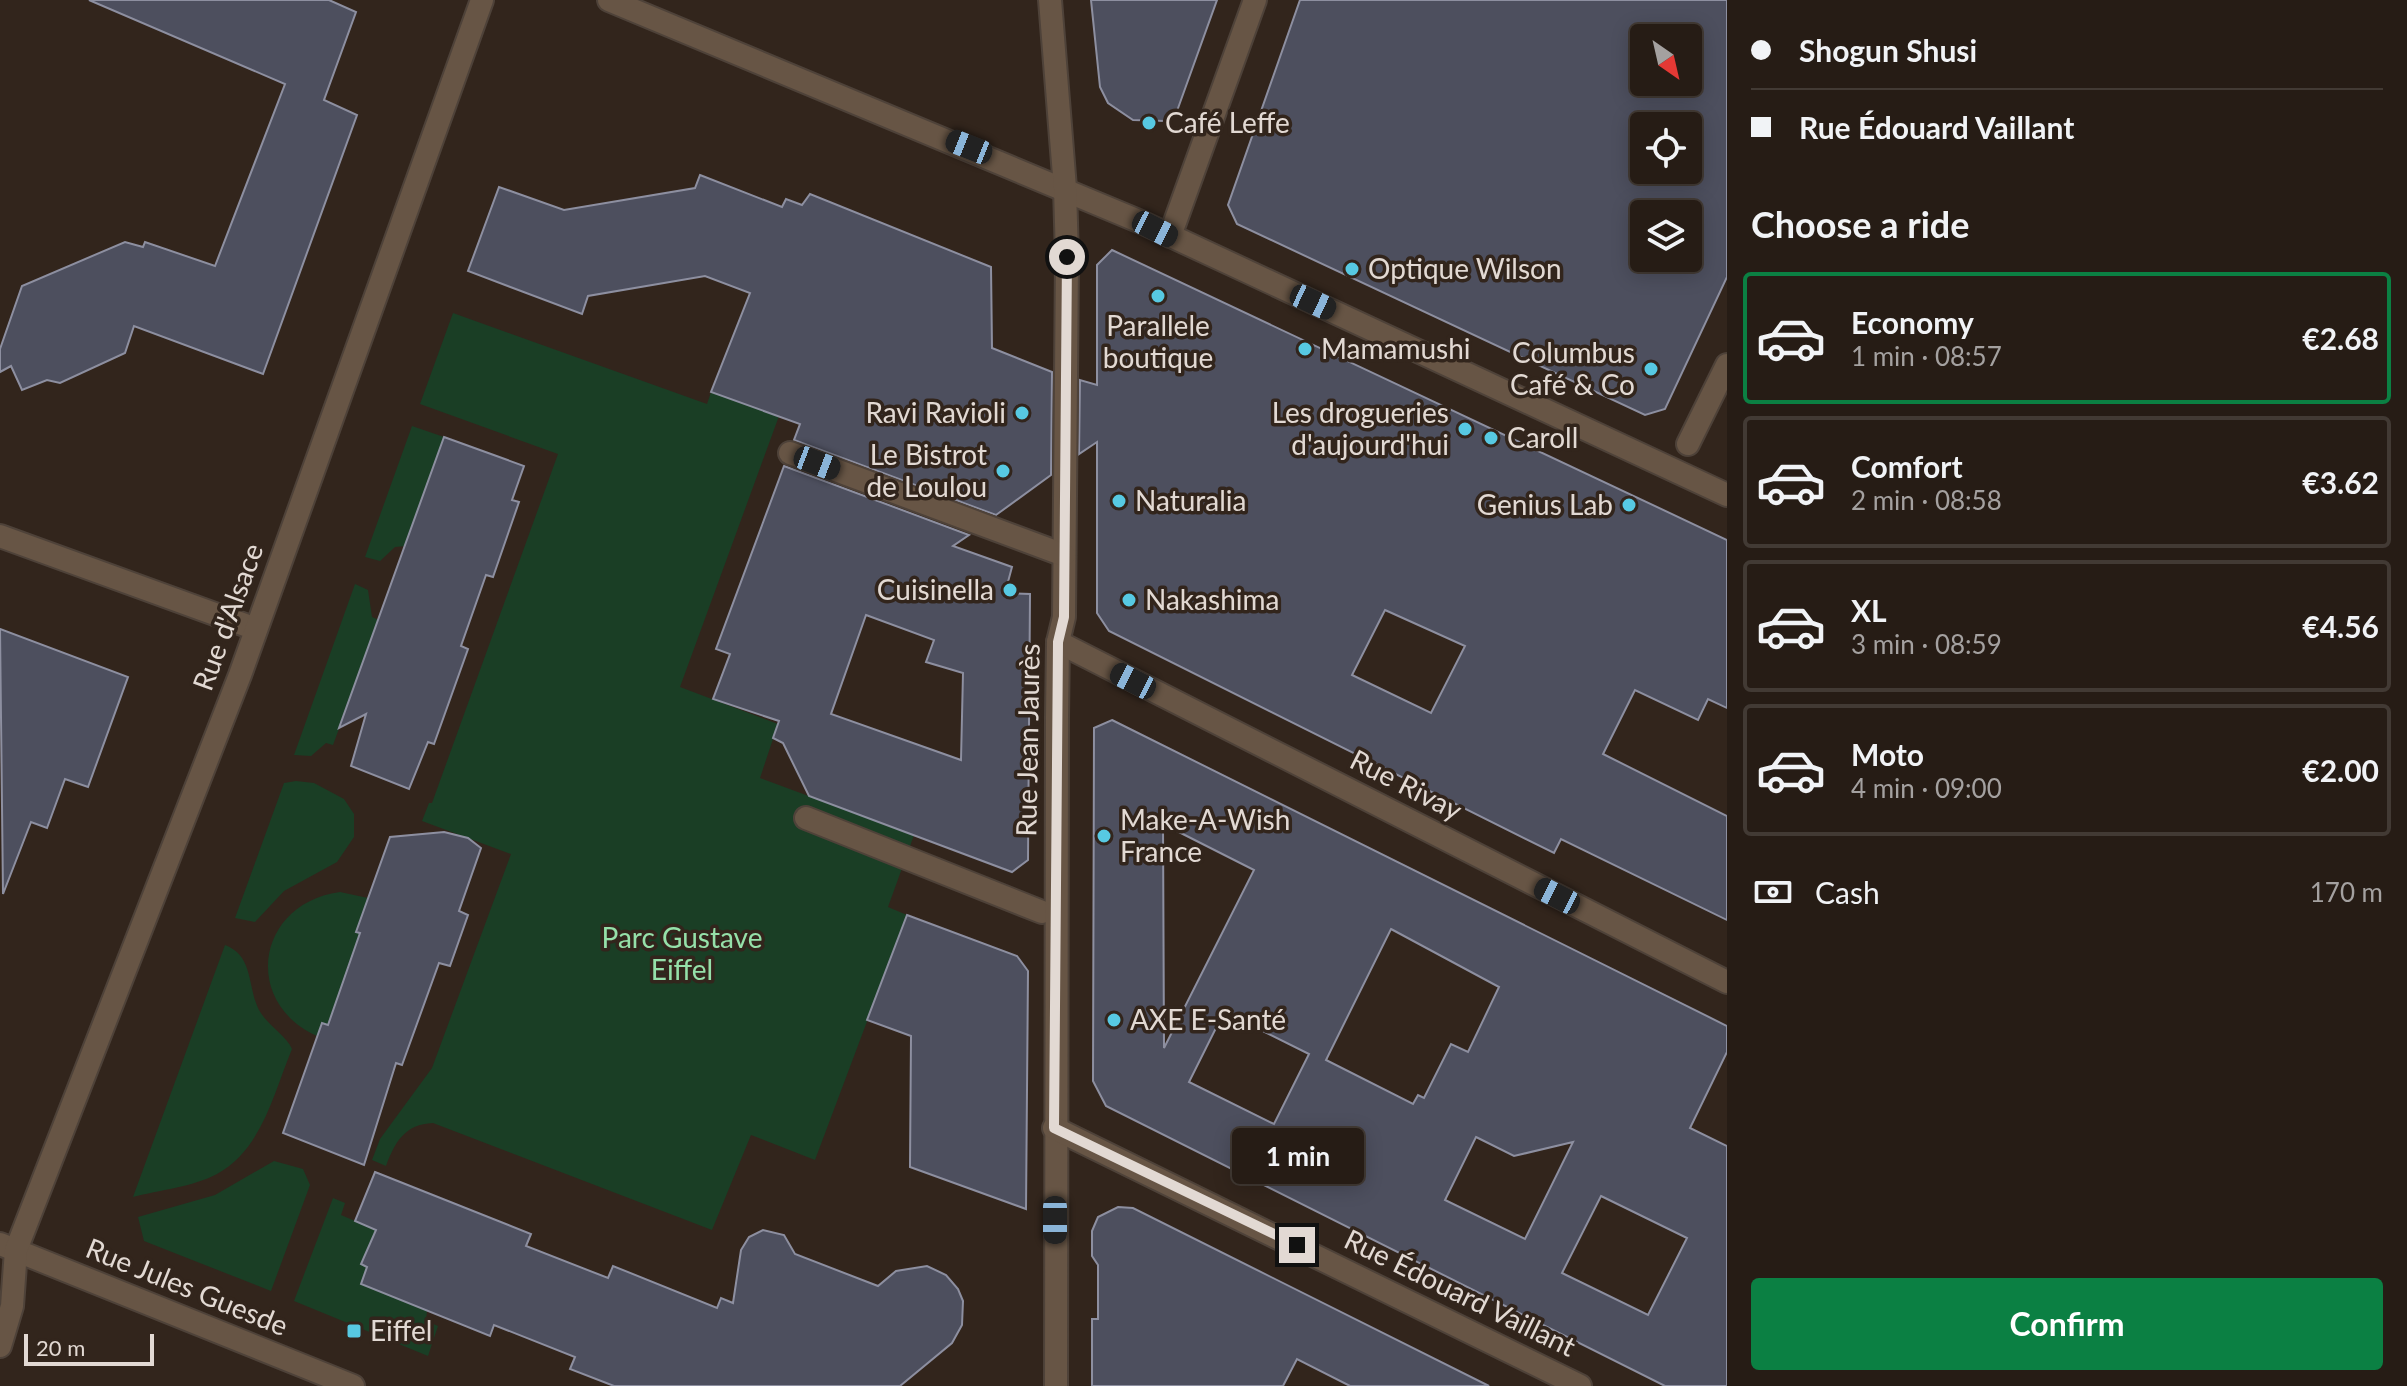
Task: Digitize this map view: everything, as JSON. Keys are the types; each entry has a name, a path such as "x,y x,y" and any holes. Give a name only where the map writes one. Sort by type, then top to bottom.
{"street":[{"name":"Rue d'Alsace","path":"0,1346 12,1306 5,1252 256,629 482,0"},
{"path":"609,0 1065,188 1727,495"},
{"name":"Rue Jean Jaurès","path":"1050,0 1065,188 1064,617 1058,642 1054,1128 1056,1386"},
{"path":"1170,236 1255,0"},
{"path":"1688,444 1727,365"},
{"path":"790,453 1064,555"},
{"path":"0,536 256,629"},
{"name":"Rue Rivay","path":"1058,642 1727,982"},
{"path":"806,818 1042,912"},
{"name":"Rue Édouard Vaillant","path":"1054,1128 1580,1386"},
{"name":"Rue Jules Guesde","path":"5,1252 353,1386"}],"green space":[{"name":"Parc Gustave Eiffel","path":"453,313 707,404 711,392 779,416 680,687 778,724 760,778 914,835 888,907 907,915 815,1160 751,1135 712,1230 433,1123 415,1127 402,1136 386,1166 372,1160 380,1139 432,1068 511,854 422,821 429,803 432,803 558,454 420,404"},
{"path":"412,426 444,437 406,546 395,547 380,561 365,557"},
{"path":"355,584 368,590 372,617 388,624 365,658 333,745 326,743 311,756 294,755"},
{"path":"284,783 314,783 344,799 354,814 354,837 337,862 284,891 255,922 235,918"},
{"path":"340,892 368,898 356,931 360,933 328,1025 322,1024 317,1036 293,1021 277,1001 269,978 269,955 276,933 291,914 312,900"},
{"path":"225,945 241,956 259,1010 292,1049 265,1119 232,1164 197,1182 133,1197"},
{"path":"274,1161 303,1169 310,1185 271,1291 144,1241 138,1217 215,1195"},
{"path":"333,1198 345,1203 341,1215 376,1230 362,1264 367,1267 361,1284 427,1311 426,1321 438,1326 428,1356 294,1301"}],"building":[{"path":"89,0 329,0 356,12 324,100 357,115 263,374 134,326 125,353 60,383 47,380 22,390 11,366 0,372 0,349 22,286 125,242 143,247 145,242 215,266 285,84"},
{"path":"1091,0 1217,0 1177,111 1165,121 1133,120 1108,103 1100,87"},
{"path":"1300,0 1727,0 1727,277 1665,409 1645,415 1237,224 1228,205"},
{"path":"700,175 782,207 786,199 802,205 810,194 991,267 992,348 1052,372 1051,475 996,515 794,440 800,424 711,392 750,293 705,276 588,296 582,314 468,271 499,187 564,210 695,188"},
{"path":"1112,250 1727,540 1727,708 1708,699 1698,720 1635,690 1603,754 1727,816 1727,920 1561,839 1554,853 1109,631 1097,613 1097,442 1079,454 1080,380 1097,385 1097,265","holes":["1385,610 1465,646 1431,713 1352,675"]},
{"path":"444,437 524,466 512,500 519,502 493,577 486,575 461,646 468,649 434,744 428,742 409,789 351,766 366,714 339,728"},
{"path":"784,466 969,535 953,546 1012,567 1005,593 1030,594 1028,860 1012,872 809,796 783,743 773,738 779,721 713,699 730,654 716,649","holes":["866,615 934,640 926,662 963,673 961,760 831,714"]},
{"path":"0,629 128,677 88,787 65,779 47,828 31,822 3,894"},
{"path":"1112,720 1727,1026 1727,1052 1690,1128 1727,1146 1727,1386 1665,1386 1106,1106 1093,1081 1094,728","holes":["1163,824 1254,870 1164,1048","1391,929 1499,987 1468,1052 1451,1044 1424,1098 1418,1095 1413,1104 1326,1060","1224,1012 1309,1054 1274,1124 1189,1082","1476,1137 1514,1156 1573,1142 1525,1239 1445,1200","1601,1196 1687,1238 1648,1315 1562,1273"]},
{"path":"444,832 468,838 481,848 459,911 468,915 450,966 439,963 402,1065 396,1063 364,1165 283,1133 322,1023 328,1025 360,933 356,932 390,837"},
{"path":"907,915 1017,956 1028,971 1026,1209 910,1167 911,1036 867,1020"},
{"path":"375,1172 531,1234 526,1246 608,1278 613,1266 717,1308 721,1298 733,1303 741,1250 749,1237 763,1230 784,1235 795,1254 878,1286 896,1271 927,1266 946,1275 958,1289 963,1301 962,1325 952,1343 900,1386 614,1386 570,1369 575,1357 494,1325 490,1336 361,1284 367,1267 361,1264 376,1230 355,1221"},
{"path":"1118,1207 1133,1208 1489,1386 1350,1386 1297,1359 1283,1386 1092,1386 1092,1319 1098,1319 1098,1265 1092,1256 1092,1231 1098,1217"}],"place":[{"name":"Café Leffe","path":"1149,123"},
{"name":"Optique Wilson","path":"1352,269"},
{"name":"Parallele boutique","path":"1158,296"},
{"name":"Mamamushi","path":"1305,349"},
{"name":"Columbus Café & Co","path":"1651,369"},
{"name":"Ravi Ravioli","path":"1022,413"},
{"name":"Les drogueries d'aujourd'hui","path":"1465,429"},
{"name":"Caroll","path":"1491,438"},
{"name":"Le Bistrot de Loulou","path":"1003,471"},
{"name":"Naturalia","path":"1119,501"},
{"name":"Genius Lab","path":"1629,505"},
{"name":"Cuisinella","path":"1010,590"},
{"name":"Nakashima","path":"1129,600"},
{"name":"Make-A-Wish France","path":"1104,836"},
{"name":"AXE E-Santé","path":"1114,1020"},
{"name":"Eiffel","path":"354,1331"}],"route":[{"path":"1067,257 1064,617 1058,642 1054,1128 1297,1245"}]}
